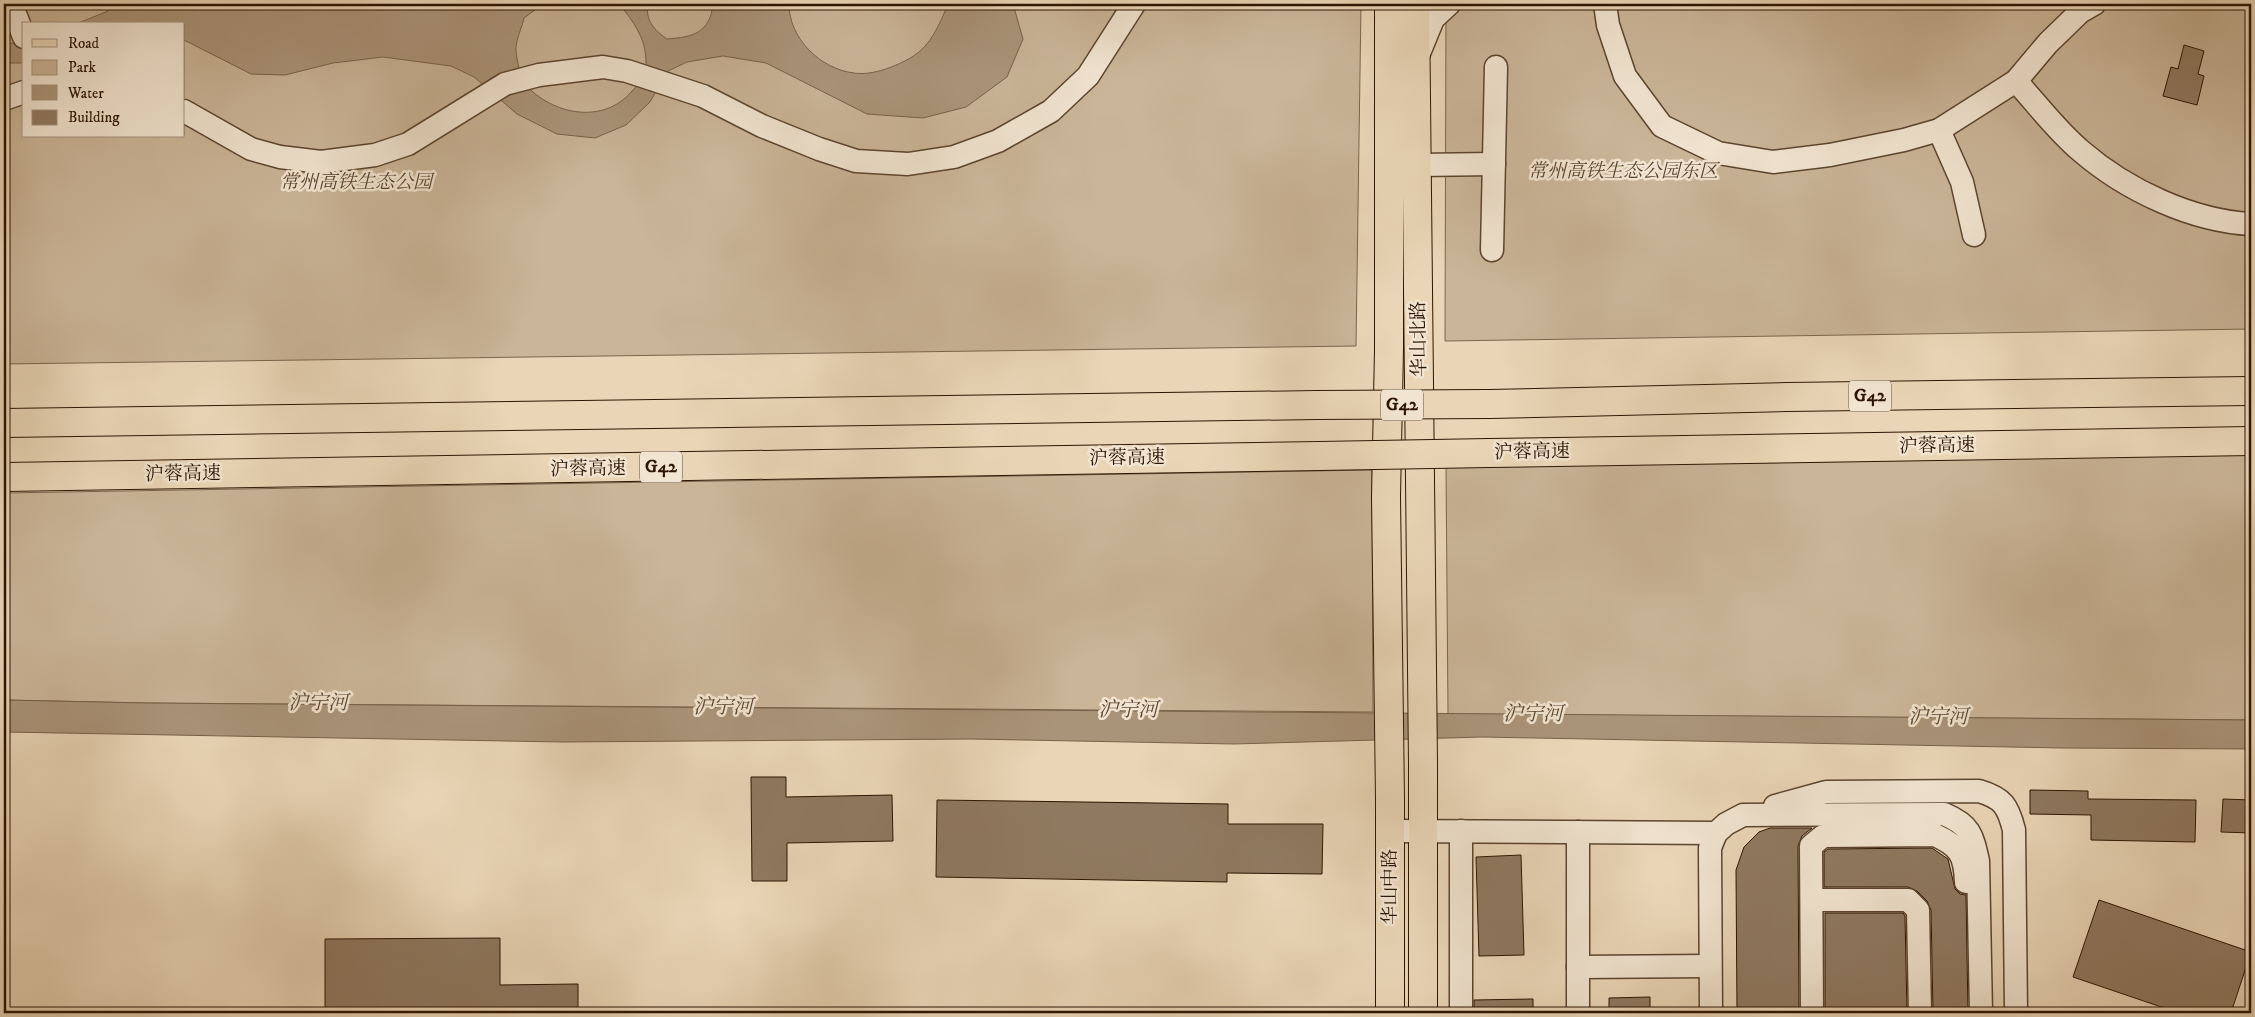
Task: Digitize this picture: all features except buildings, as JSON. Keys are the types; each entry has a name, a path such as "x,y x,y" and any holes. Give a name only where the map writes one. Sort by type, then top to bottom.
{"main road":[{"name":"华山北路","path":"1389,4 1389,349 1386,497 1389,761"},
{"name":"华山北路","path":"1415,4 1423,764"},
{"name":"G42","path":"4,423 2251,392"},
{"name":"沪蓉高速","path":"4,477 2251,441"},
{"name":"华山中路","path":"1389,761 1390,1013"},
{"name":"华山中路","path":"1423,764 1423,1013"}],"lane":[{"path":"1118,27 1122,4"},
{"path":"185,112 250,149 280,157 321,162 375,155 408,144 505,84 539,75 602,68 627,71 704,96 762,126 856,161 908,164 954,156 998,141 1051,111 1088,76 1134,4"},
{"path":"1416,61 1433,19 1449,4"},
{"path":"1605,4 1608,25 1625,76 1662,126 1718,153 1773,162 1830,155 1904,140 1939,130 2016,81 2048,44 2080,12 2094,4"},
{"path":"10,6 22,33"},
{"path":"1492,250 1496,67"},
{"path":"2016,81 2080,151 2120,180 2171,206 2234,223 2251,224"},
{"path":"4,99 22,93"},
{"path":"1939,130 1962,182 1974,235"},
{"path":"1417,165 1494,164"},
{"path":"1711,1013 1710,848 1716,833 1726,824 1743,816 1826,792 1979,791 1996,796 2010,811 2014,830 2016,1013"},
{"path":"1743,816 1944,814 1961,821 1973,839 1978,860 1969,987"},
{"path":"1390,831 1716,833"},
{"path":"1461,831 1461,1013"},
{"path":"1578,832 1578,1013"},
{"path":"1812,1013 1812,846 1823,836 1935,835 1951,842 1963,856 1966,872 1969,987 1981,1013"},
{"path":"1812,900 1908,900 1918,910 1920,1013"},
{"path":"1578,967 1710,966"}],"green space":[{"name":"常州高铁生态公园","path":"4,4 1361,4 1356,346 4,364"},
{"name":"常州高铁生态公园东区","path":"1446,4 2251,4 2251,329 1445,341"},
{"path":"2251,455 2251,720 1448,714 1446,466"},
{"path":"1372,470 1373,712 147,703 4,700 4,493"}],"water":[{"path":"113,4 543,4 524,18 516,47 520,73 525,84 536,95 563,109 578,112 593,112 607,109 620,102 638,85 644,75 646,63 643,44 636,27 619,4 648,4 649,20 658,32 667,39 685,37 699,32 708,21 713,4 789,4 790,17 794,29 809,50 830,65 841,70 861,74 892,67 919,52 934,34 948,4 1013,4 1023,39 1007,77 966,107 923,118 867,114 766,63 723,56 687,62 668,71 650,102 626,125 595,138 557,134 517,114 474,77 451,66 383,57 333,63 285,75 251,74 185,41 185,22 81,22 108,11"},
{"path":"22,42 22,63 4,63 4,44"},
{"path":"4,700 147,703 2251,720 2251,749 2063,748 1482,737 1234,744 971,739 562,742 4,732"}],"water label":[{"name":"沪宁河","path":"318,703"},
{"name":"沪宁河","path":"723,707"},
{"name":"沪宁河","path":"1128,710"},
{"name":"沪宁河","path":"1533,714"},
{"name":"沪宁河","path":"1938,717"}]}
